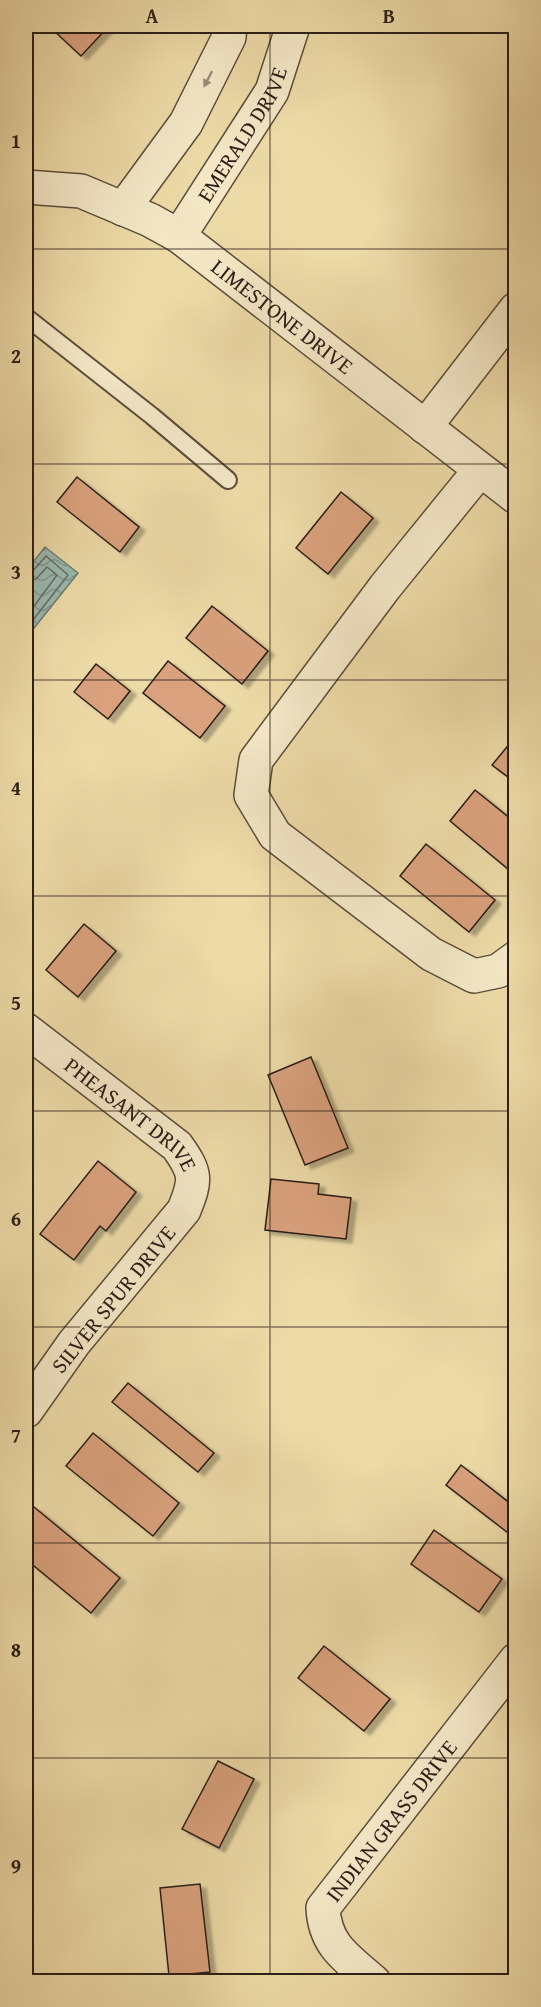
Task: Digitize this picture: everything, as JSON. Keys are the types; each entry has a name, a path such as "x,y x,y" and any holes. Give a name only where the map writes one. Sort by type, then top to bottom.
{"street":[{"path":"123,209 186,123 229,38 230,26"},
{"name":"EMERALD DRIVE","path":"179,236 272,91 293,26"},
{"name":"LIMESTONE DRIVE","path":"26,187 81,191 150,220 179,236 516,497"},
{"path":"425,427 516,309"},
{"path":"480,470 385,587 256,760 251,795 275,835 432,954 474,976 498,971 516,958"},
{"name":"PHEASANT DRIVE","path":"26,1030 177,1146 187,1161 194,1185"},
{"name":"SILVER SPUR DRIVE","path":"26,1411 74,1343 184,1210 194,1185"},
{"name":"INDIAN GRASS DRIVE","path":"374,1982 330,1940 324,1924 323,1908 516,1660"}],"lane":[{"path":"26,317 152,416 228,480"}],"water":[{"path":"45,547 78,573 26,638 26,571"}],"building":[{"path":"53,26 109,26 81,56 51,28"},
{"path":"77,477 139,527 120,552 57,502"},
{"path":"341,492 373,518 328,574 296,548"},
{"path":"212,606 268,651 242,684 186,638"},
{"path":"168,661 225,706 200,738 143,693"},
{"path":"96,664 130,691 108,719 74,692"},
{"path":"516,736 516,783 492,765"},
{"path":"475,790 516,823 516,872 514,874 450,821"},
{"path":"426,844 495,900 469,932 400,876"},
{"path":"84,924 116,951 78,997 46,970"},
{"path":"311,1057 348,1148 305,1165 268,1075"},
{"path":"98,1161 136,1192 106,1231 100,1226 74,1260 40,1234"},
{"path":"271,1179 319,1184 318,1194 351,1198 346,1239 265,1230"},
{"path":"128,1383 214,1453 198,1472 112,1402"},
{"path":"93,1433 179,1503 153,1536 66,1466"},
{"path":"461,1465 516,1508 516,1539 446,1485"},
{"path":"34,1507 120,1578 91,1613 28,1561 30,1558 26,1554 26,1517"},
{"path":"434,1530 502,1579 479,1612 411,1564"},
{"path":"324,1646 390,1699 364,1731 298,1678"},
{"path":"218,1761 254,1779 219,1848 182,1829"},
{"path":"200,1884 210,1972 169,1976 160,1888"}]}
